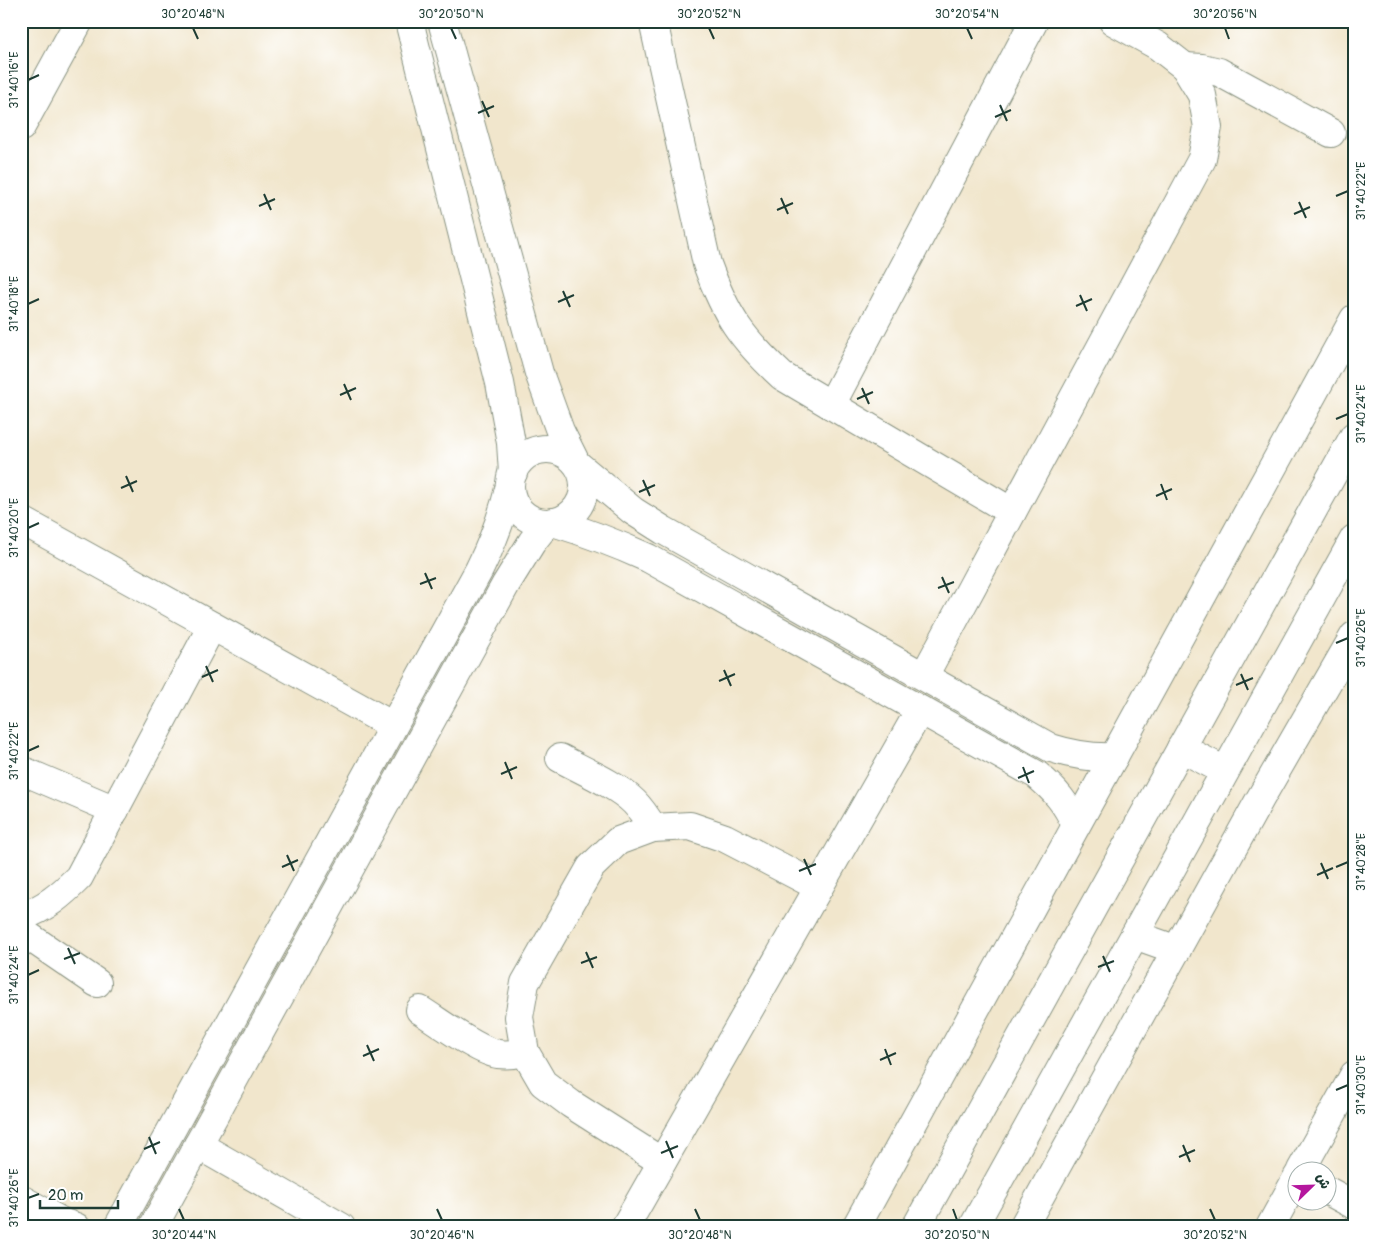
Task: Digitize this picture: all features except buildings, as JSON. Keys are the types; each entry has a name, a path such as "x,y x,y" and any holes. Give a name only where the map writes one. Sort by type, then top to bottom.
{"street":[{"path":"21,127 79,21"},
{"path":"409,21 500,384 511,443 512,496 517,507 525,515 536,521 586,532 648,558 1037,775 1054,788 1067,806 1076,825"},
{"path":"153,1227 506,584 532,542 550,523 567,517 578,508 584,494 584,480 560,431 539,373 442,21"},
{"path":"653,21 707,264 719,296 736,326 757,353 782,376 1012,512"},
{"path":"831,405 1034,21"},
{"path":"924,676 1202,159 1208,127 1202,95 1185,67 1158,46 1113,21"},
{"path":"1185,67 1220,72 1331,133"},
{"path":"856,1227 1114,756 1350,333"},
{"path":"916,1227 1354,436"},
{"path":"118,1227 493,543 504,514 512,479 519,462 528,454 539,450 551,449 564,452 633,511 663,530 1051,748 1072,755 1093,758 1114,756"},
{"path":"21,520 393,726"},
{"path":"973,1227 1354,539"},
{"path":"21,917 35,912 60,897 79,877 212,626"},
{"path":"1024,1227 1260,799 1354,636"},
{"path":"625,1227 920,710"},
{"path":"1181,748 1225,771"},
{"path":"560,758 620,791 644,813 653,828"},
{"path":"21,770 115,810"},
{"path":"662,1162 571,1104 543,1082 525,1052 519,1017 525,983 590,867 618,841 653,828 690,826 725,838 820,887"},
{"path":"21,931 97,983"},
{"path":"1135,935 1177,950"},
{"path":"420,1010 483,1049 496,1054 511,1055 525,1052"},
{"path":"1307,1160 1354,1075"},
{"path":"198,1145 341,1227"},
{"path":"1270,1227 1288,1194"},
{"path":"1338,1196 1354,1205"},
{"path":"21,1199 64,1223 76,1227"}]}
